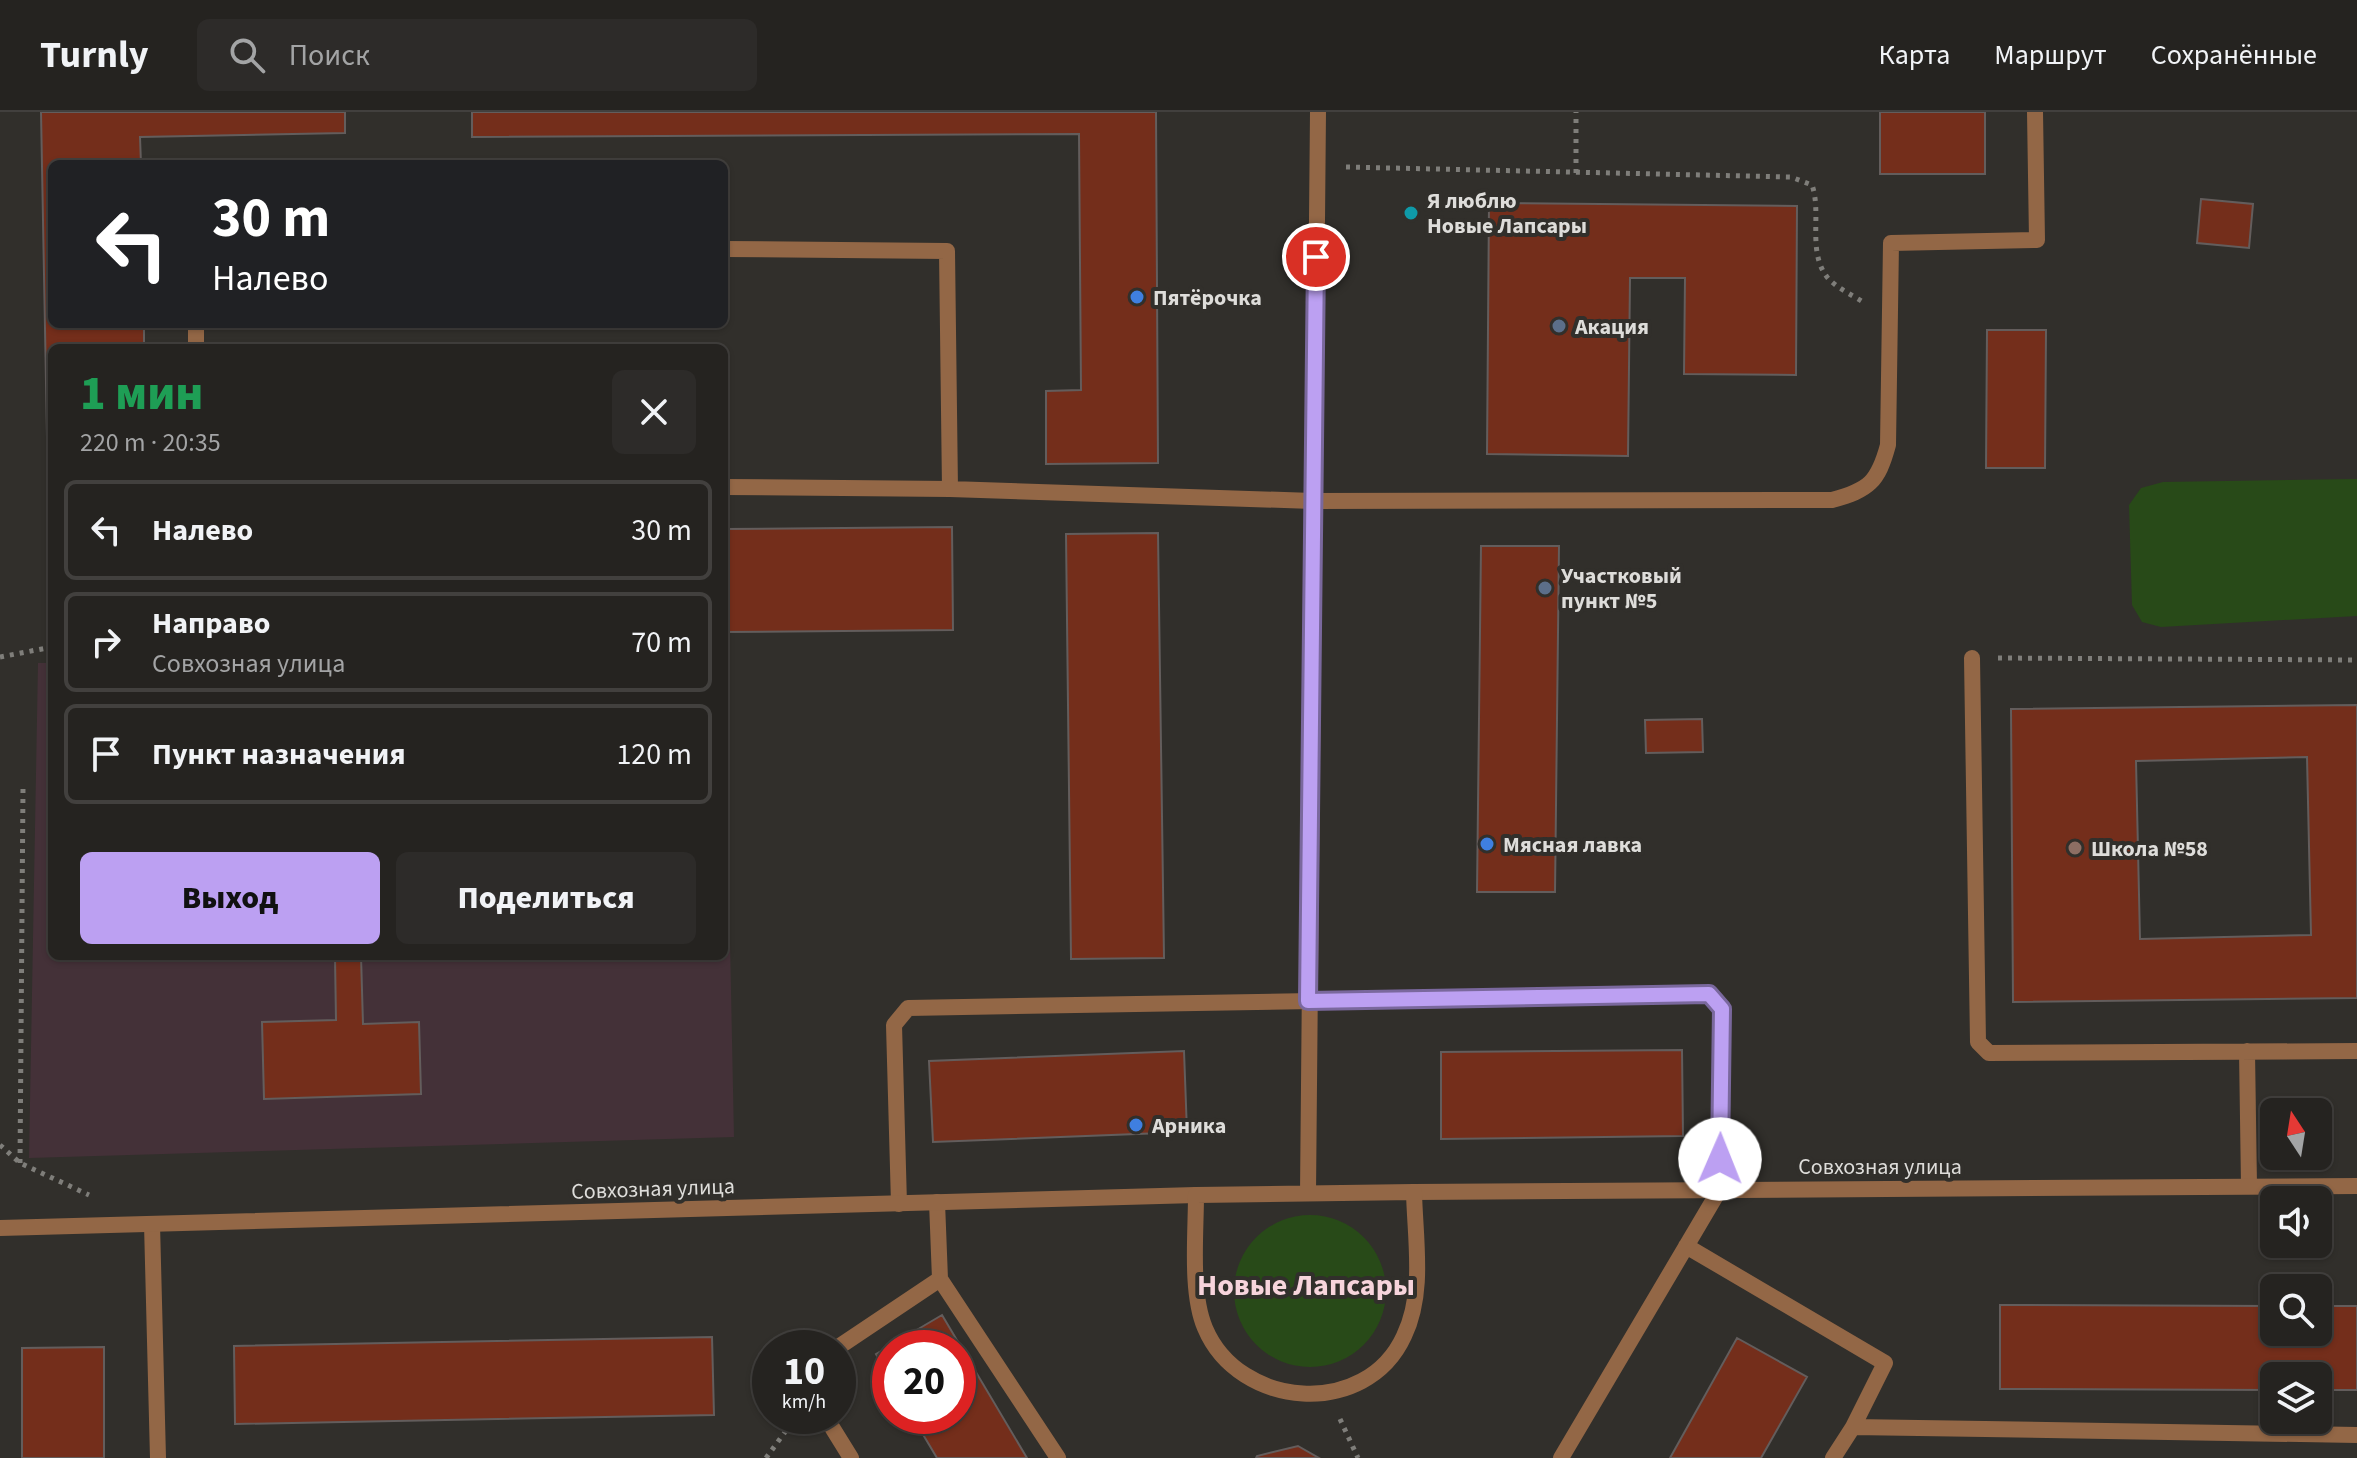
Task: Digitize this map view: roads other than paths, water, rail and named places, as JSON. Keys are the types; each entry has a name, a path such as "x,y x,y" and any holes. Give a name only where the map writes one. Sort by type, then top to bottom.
{"street":[{"path":"1308,1193 1318,112"},
{"path":"728,487 950,489 1313,501 1832,500 1859,493 1880,474 1888,445 1891,243 2037,240 2035,112"},
{"path":"728,249 947,251 950,489"},
{"path":"1972,658 1978,1042 1989,1053 2357,1051"},
{"path":"899,1204 894,1025 908,1008 1709,994 1722,1009 1720,1189 1561,1458"},
{"path":"2247,1051 2249,1186"},
{"name":"Совхозная улица","path":"0,1228 1308,1193 2357,1186"},
{"path":"1196,1195 1196,1285 1204,1328 1227,1363 1259,1385 1304,1396 1343,1390 1378,1370 1404,1338 1414,1307 1414,1192"},
{"path":"937,1202 940,1279 1058,1458"},
{"path":"152,1224 158,1458"},
{"path":"1686,1246 1885,1363 1853,1427 1833,1458"},
{"path":"856,1335 940,1279"},
{"path":"1853,1427 2357,1435"},
{"path":"836,1434 851,1458"}],"place":[{"name":"Я люблю Новые Лапсары","path":"1411,213"},
{"name":"Пятёрочка","path":"1137,297"},
{"name":"Акация","path":"1559,326"},
{"name":"Участковый пункт №5","path":"1545,588"},
{"name":"Мясная лавка","path":"1487,844"},
{"name":"Школа №58","path":"2075,848"},
{"name":"Арника","path":"1136,1125"}],"district":[{"name":"Новые Лапсары","path":"1306,1285"}]}
